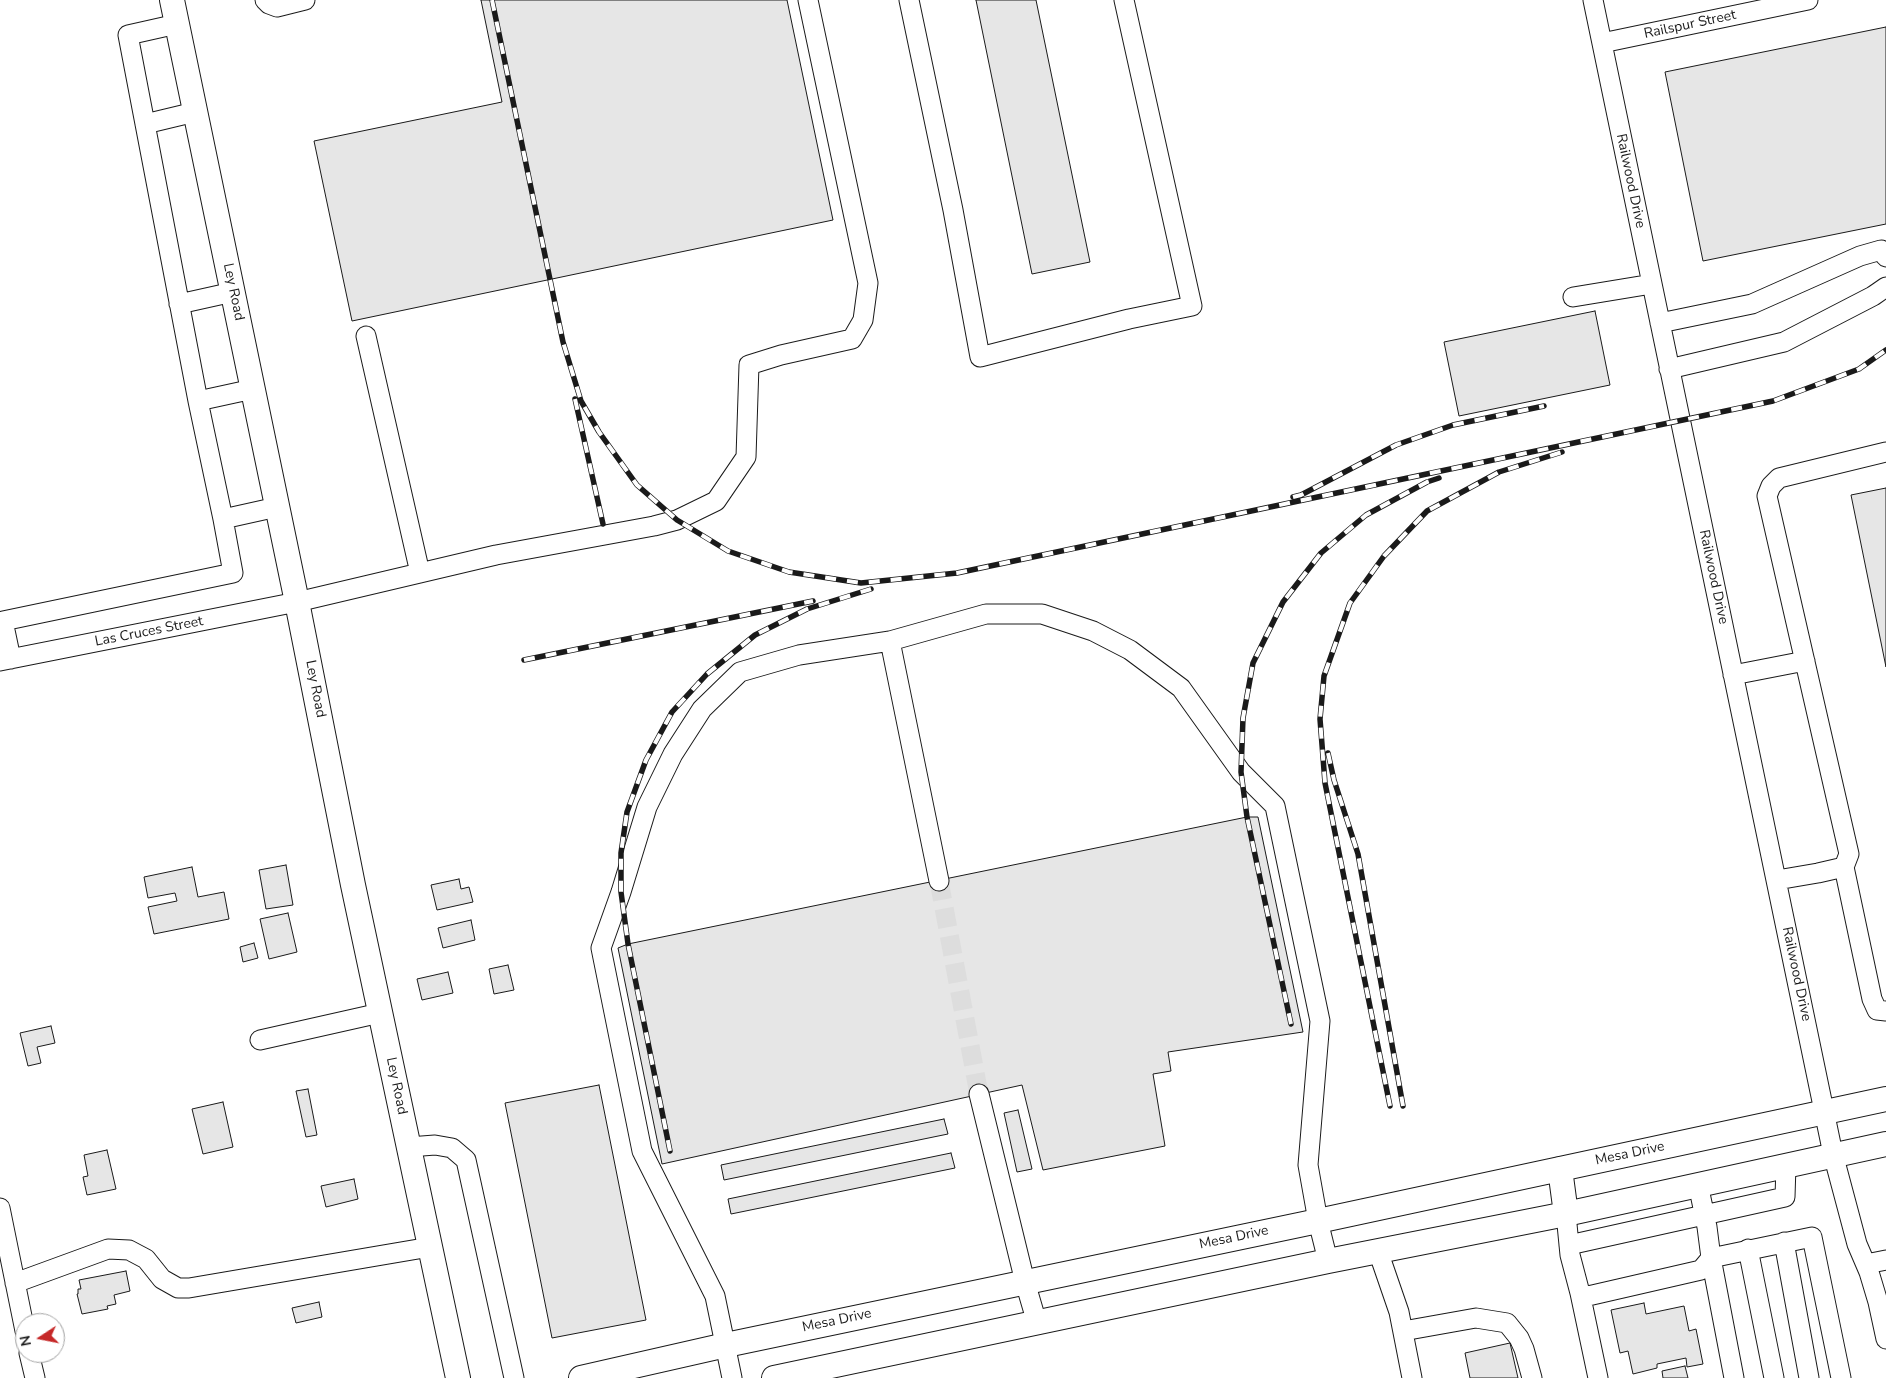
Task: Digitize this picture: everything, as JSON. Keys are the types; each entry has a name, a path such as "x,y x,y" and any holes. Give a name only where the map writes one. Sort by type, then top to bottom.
{"main road":[{"name":"Ley Road","path":"172,0 380,1013 458,1378"},
{"name":"Mesa Drive","path":"581,1378 726,1344 1318,1221 1886,1099"},
{"path":"774,1378 808,1375 1037,1323 1328,1261 1566,1214 1833,1154 1886,1144"},
{"path":"1560,1169 1566,1214"}],"street":[{"path":"265,0 277,7 305,0"},
{"name":"Las Cruces Street","path":"5,660 297,602 496,555 654,526 676,520 716,501 746,457 749,365 781,355 852,339 863,320 868,283 808,0"},
{"path":"909,0 953,210 980,357 1129,319 1192,306 1124,0"},
{"name":"Railwood Drive","path":"1593,0 1833,1154 1857,1244 1866,1264 1878,1302 1886,1340"},
{"name":"Railspur Street","path":"1602,43 1808,0"},
{"path":"5,660 3,621 233,573 198,402 128,35 177,24"},
{"path":"145,124 195,112"},
{"path":"1660,322 1752,304 1860,256 1881,250 1886,257"},
{"path":"1573,297 1652,284"},
{"path":"1670,369 1784,342 1873,296 1886,287"},
{"path":"179,304 233,292"},
{"path":"366,336 420,573"},
{"path":"198,402 253,389"},
{"path":"1886,452 1779,478 1771,486 1768,496 1850,854 1844,867 1872,999 1877,1010 1886,1011"},
{"path":"223,519 277,507"},
{"path":"732,1378 715,1296 642,1151 601,948 647,807 673,754 702,710 740,672 799,655 890,641 986,614 1042,614 1093,631 1130,650 1182,688 1241,772 1275,806 1320,1021 1308,1165 1318,1221 1328,1261"},
{"path":"890,641 939,881"},
{"path":"1734,675 1805,661"},
{"path":"1776,880 1844,867"},
{"path":"260,1040 380,1013"},
{"path":"979,1094 1025,1282 1037,1323"},
{"path":"409,1148 435,1145 452,1148 466,1160 514,1378"},
{"path":"1569,1245 1785,1197 1786,1165"},
{"path":"1698,1184 1734,1378"},
{"path":"0,1208 9,1275 20,1313"},
{"path":"1566,1214 1570,1255 1598,1378"},
{"path":"1580,1293 1588,1296 1701,1270 1711,1258 1812,1237 1841,1378"},
{"path":"1784,1242 1809,1378"},
{"path":"9,1275 108,1249 130,1250 146,1259 162,1278 178,1288 189,1288 430,1246"},
{"path":"1748,1249 1774,1378"},
{"path":"1378,1251 1398,1312 1412,1378"},
{"path":"1866,1264 1886,1260"},
{"path":"1402,1331 1476,1318 1507,1323 1519,1338 1532,1378"},
{"path":"32,1363 34,1378"}],"building":[{"path":"481,0 787,0 833,220 352,321 314,141 502,102"},
{"path":"976,0 1036,0 1090,262 1032,274"},
{"path":"1886,27 1886,224 1703,261 1665,72"},
{"path":"1595,311 1610,385 1459,416 1444,342"},
{"path":"1886,488 1886,667 1851,495"},
{"path":"1247,817 1258,817 1303,1032 1168,1052 1171,1071 1153,1074 1165,1146 1043,1170 1022,1085 662,1164 618,948 628,944"},
{"path":"286,865 293,905 266,909 259,870"},
{"path":"192,867 198,897 224,892 229,919 154,934 148,907 177,901 175,893 148,898 144,877"},
{"path":"459,879 461,889 469,887 473,902 437,910 431,885"},
{"path":"288,913 297,952 269,959 260,919"},
{"path":"471,920 475,940 443,948 438,928"},
{"path":"254,943 258,958 243,962 240,947"},
{"path":"508,965 514,990 494,994 489,969"},
{"path":"448,972 453,993 422,1000 417,979"},
{"path":"51,1026 55,1043 37,1047 41,1063 28,1066 20,1033"},
{"path":"599,1085 646,1320 552,1338 505,1103"},
{"path":"308,1089 317,1135 306,1137 296,1091"},
{"path":"223,1102 233,1147 203,1154 192,1109"},
{"path":"1018,1110 1032,1169 1017,1172 1004,1113"},
{"path":"944,1119 948,1134 724,1180 721,1165"},
{"path":"107,1150 116,1189 87,1195 83,1177 88,1176 84,1155"},
{"path":"951,1153 955,1168 731,1214 728,1199"},
{"path":"354,1179 358,1199 326,1207 321,1186"},
{"path":"126,1271 130,1291 114,1295 116,1304 107,1306 108,1309 82,1314 77,1294 78,1289 81,1289 79,1280"},
{"path":"319,1302 322,1317 296,1323 292,1308"},
{"path":"1644,1303 1646,1314 1684,1306 1689,1331 1696,1329 1703,1364 1687,1367 1686,1358 1657,1364 1657,1368 1633,1374 1628,1351 1620,1353 1611,1310"},
{"path":"1510,1343 1518,1378 1470,1378 1465,1353"},
{"path":"1685,1366 1688,1378 1663,1378 1662,1371"}],"tunnel":[{"path":"939,881 979,1094"}],"railway":[{"path":"492,0 563,342 581,401 599,432 637,485 677,520 728,551 789,572 861,583 957,573 1773,401 1859,369 1886,350"},
{"path":"575,399 603,524"},
{"path":"1293,497 1301,495 1396,445 1453,425 1544,406"},
{"path":"1390,1106 1325,783 1320,719 1324,676 1350,603 1384,556 1427,511 1499,472 1562,452"},
{"path":"1291,1024 1247,817 1241,772 1243,718 1253,663 1283,602 1321,553 1366,515 1427,482 1439,478"},
{"path":"670,1151 628,944 621,892 621,853 627,812 646,760 672,712 707,674 755,635 807,609 871,589"},
{"path":"524,660 813,601"},
{"path":"1328,753 1334,780 1358,854 1403,1106"}]}
